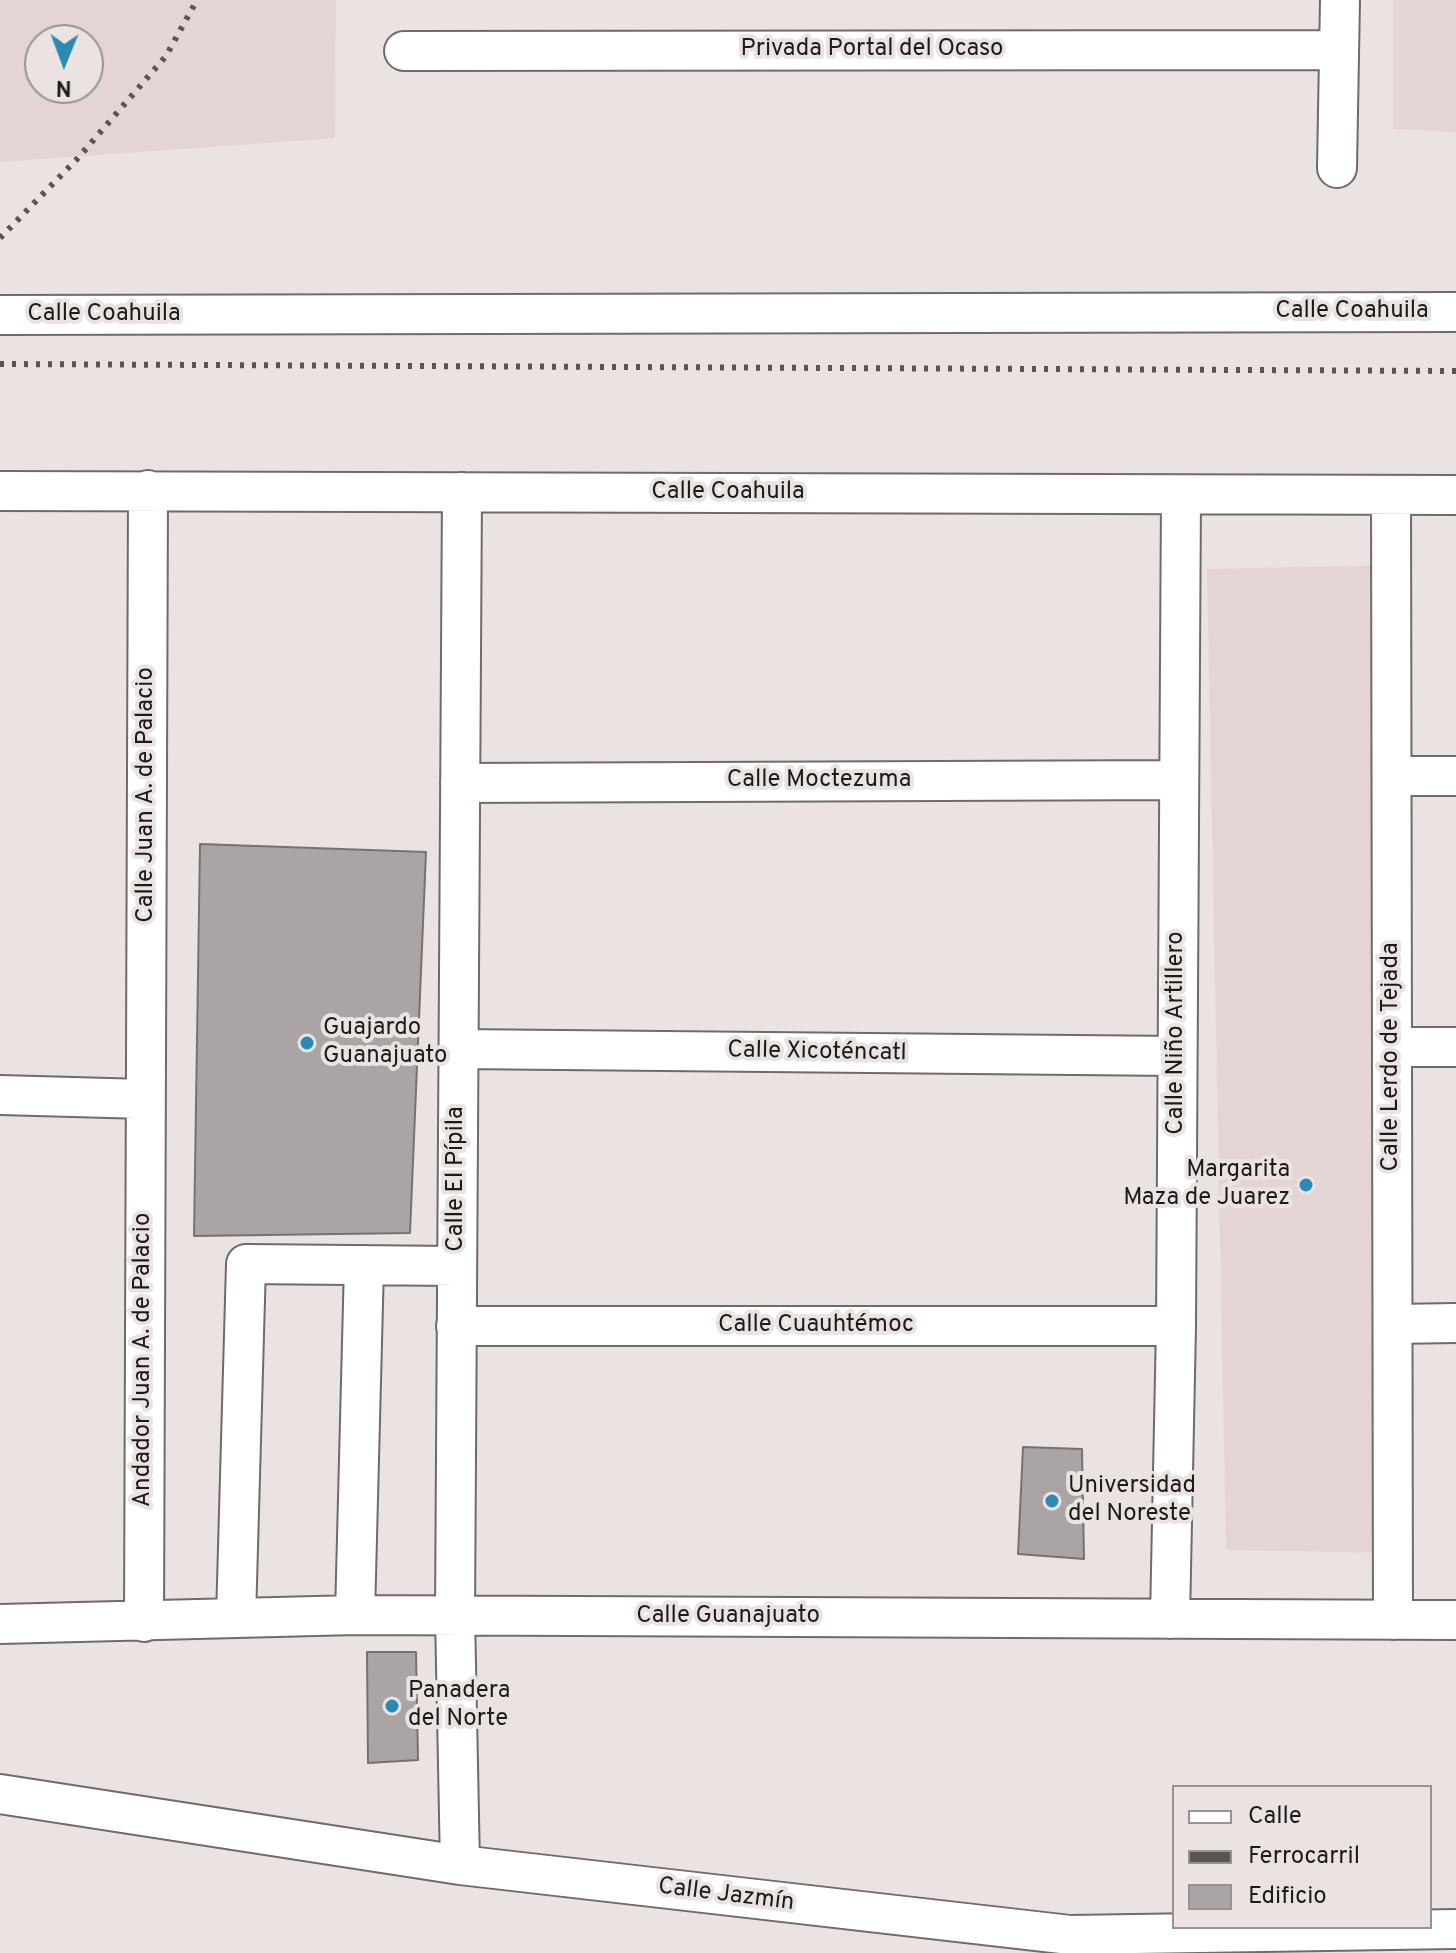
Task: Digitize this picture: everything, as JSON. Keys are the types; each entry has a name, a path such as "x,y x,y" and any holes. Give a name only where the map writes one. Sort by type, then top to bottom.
{"street":[{"path":"1337,168 1340,0"},
{"name":"Privada Portal del Ocaso","path":"404,51 1339,50"},
{"name":"Calle Coahuila","path":"0,315 1456,312"},
{"name":"Calle Juan A. de Palacio","path":"145,1099 148,490"},
{"name":"Calle Coahuila","path":"0,491 1456,495"},
{"name":"Calle El Pípila","path":"460,1865 455,1615 462,492"},
{"name":"Calle Niño Artillero","path":"1170,1619 1176,1326 1181,495"},
{"name":"Calle Lerdo de Tejada","path":"1391,495 1393,1620"},
{"path":"1392,776 1456,776"},
{"name":"Calle Moctezuma","path":"460,783 1179,780"},
{"path":"1392,1047 1456,1047"},
{"name":"Calle Xicoténcatl","path":"458,1049 1177,1056"},
{"path":"0,1095 145,1099"},
{"name":"Andador Juan A. de Palacio","path":"144,1622 145,1099"},
{"path":"236,1618 246,1264 456,1266"},
{"path":"355,1615 364,1265"},
{"path":"1394,1324 1456,1323"},
{"name":"Calle Cuauhtémoc","path":"456,1326 1176,1326"},
{"name":"Calle Guanajuato","path":"0,1624 355,1615 1456,1620"},
{"name":"Calle Jazmín","path":"0,1794 460,1865 1069,1944 1456,1929"}],"shaded area":[{"path":"0,0 336,0 335,138 0,162"},
{"path":"1393,0 1456,0 1456,132 1393,129"},
{"name":"Margarita Maza de Juarez","path":"1391,565 1392,1553 1226,1550 1207,569"}],"building":[{"name":"Guajardo Guanajuato","path":"200,844 426,852 410,1233 194,1236"},
{"name":"Universidad del Noreste","path":"1023,1447 1082,1449 1084,1559 1018,1554"},
{"name":"Panadera del Norte","path":"367,1652 416,1652 418,1760 368,1763"}],"railway":[{"path":"0,238 78,158 166,56 197,0"},
{"path":"0,364 1456,371"}],"place":[{"name":"Guajardo Guanajuato","path":"307,1043"},
{"name":"Margarita Maza de Juarez","path":"1306,1185"},
{"name":"Universidad del Noreste","path":"1052,1501"},
{"name":"Panadera del Norte","path":"392,1706"}]}
